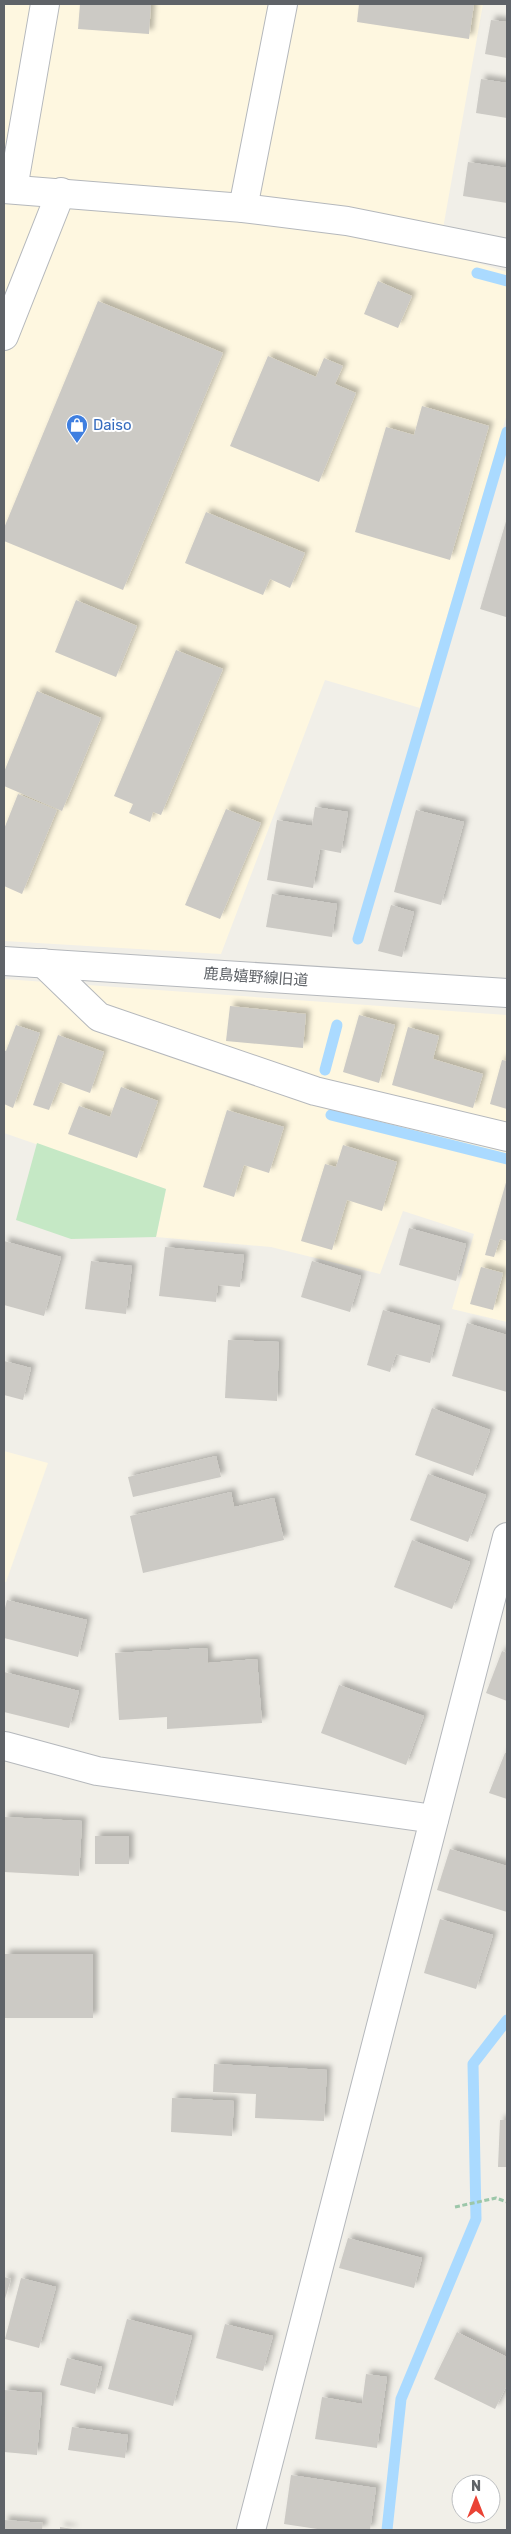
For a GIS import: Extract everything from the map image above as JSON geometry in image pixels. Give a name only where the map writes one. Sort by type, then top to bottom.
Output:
[{"type":"street","points":[[45,4],[8,189],[243,208],[347,221],[507,253]]},
{"type":"street","points":[[243,208],[283,4]]},
{"type":"street","points":[[4,336],[61,192]]},
{"type":"street","name":"鹿島嬉野線旧道","points":[[4,961],[507,993]]},
{"type":"street","points":[[43,963],[99,1017],[315,1091],[507,1137]]},
{"type":"street","points":[[251,2530],[507,1537]]},
{"type":"street","points":[[5,1746],[97,1771],[434,1819]]},
{"type":"path","points":[[455,2207],[496,2198],[507,2202]]},
{"type":"shaded area","points":[[4,4],[483,4],[439,251],[507,272],[507,414],[420,708],[325,680],[221,954],[4,941]]},
{"type":"shaded area","points":[[4,979],[507,1015],[507,1322],[452,1309],[474,1234],[403,1211],[380,1274],[271,1247],[156,1237],[166,1189],[4,1133]]},
{"type":"shaded area","points":[[4,1451],[48,1463],[6,1582],[4,1582]]},
{"type":"green space","points":[[37,1143],[166,1189],[156,1237],[71,1239],[16,1220]]},
{"type":"building","points":[[80,4],[151,4],[149,34],[78,29]]},
{"type":"building","points":[[359,4],[474,4],[469,39],[357,22]]},
{"type":"building","points":[[491,20],[507,22],[507,58],[485,54]]},
{"type":"building","points":[[481,79],[507,83],[507,118],[476,113]]},
{"type":"building","points":[[468,162],[507,168],[507,203],[463,196]]},
{"type":"building","points":[[378,281],[412,296],[398,328],[364,314]]},
{"type":"building","points":[[98,301],[223,353],[123,590],[4,541],[4,528]]},
{"type":"building","points":[[268,356],[316,377],[324,358],[343,366],[335,384],[356,393],[319,482],[230,446]]},
{"type":"building","points":[[422,406],[489,426],[450,560],[355,532],[386,427],[414,435]]},
{"type":"building","points":[[206,512],[305,553],[290,588],[270,579],[263,595],[185,563]]},
{"type":"building","points":[[507,518],[507,612],[506,617],[480,609]]},
{"type":"building","points":[[76,600],[137,626],[116,677],[55,652]]},
{"type":"building","points":[[176,650],[223,669],[161,815],[153,812],[150,822],[129,813],[133,804],[114,796]]},
{"type":"building","points":[[37,691],[101,718],[62,811],[4,786],[4,772]]},
{"type":"building","points":[[18,794],[57,810],[22,894],[4,886],[4,829]]},
{"type":"building","points":[[315,807],[348,812],[341,853],[320,849],[313,888],[267,880],[277,820],[312,826]]},
{"type":"building","points":[[226,809],[261,823],[220,919],[185,905]]},
{"type":"building","points":[[416,810],[464,822],[441,905],[394,892]]},
{"type":"building","points":[[272,894],[337,904],[332,937],[266,927]]},
{"type":"building","points":[[391,905],[414,912],[402,957],[378,951]]},
{"type":"building","points":[[230,1006],[306,1014],[303,1048],[226,1041]]},
{"type":"building","points":[[359,1015],[395,1025],[379,1083],[343,1072]]},
{"type":"building","points":[[16,1025],[40,1033],[13,1108],[4,1104],[4,1050],[6,1051]]},
{"type":"building","points":[[408,1027],[439,1036],[433,1059],[483,1074],[473,1108],[392,1085]]},
{"type":"building","points":[[58,1035],[104,1052],[90,1093],[60,1082],[49,1110],[33,1105]]},
{"type":"building","points":[[502,1060],[507,1061],[507,1109],[490,1104]]},
{"type":"building","points":[[121,1087],[158,1101],[137,1158],[68,1134],[79,1106],[110,1117]]},
{"type":"building","points":[[227,1110],[284,1127],[269,1173],[244,1165],[234,1197],[203,1187]]},
{"type":"building","points":[[343,1145],[397,1162],[382,1211],[347,1200],[332,1250],[301,1241],[325,1164],[336,1167]]},
{"type":"building","points":[[507,1179],[507,1241],[500,1239],[494,1257],[485,1255]]},
{"type":"building","points":[[409,1228],[466,1244],[456,1281],[399,1265]]},
{"type":"building","points":[[4,1241],[61,1257],[44,1316],[4,1305]]},
{"type":"building","points":[[165,1247],[244,1255],[240,1287],[218,1285],[216,1302],[159,1296]]},
{"type":"building","points":[[91,1261],[132,1266],[126,1314],[85,1309]]},
{"type":"building","points":[[312,1261],[361,1276],[350,1312],[301,1297]]},
{"type":"building","points":[[481,1267],[503,1273],[493,1310],[470,1304]]},
{"type":"building","points":[[383,1310],[440,1326],[430,1363],[396,1354],[390,1372],[367,1365]]},
{"type":"building","points":[[467,1323],[507,1335],[507,1392],[452,1376]]},
{"type":"building","points":[[228,1340],[279,1342],[277,1401],[225,1398]]},
{"type":"building","points":[[4,1361],[31,1368],[23,1400],[4,1395]]},
{"type":"building","points":[[432,1408],[490,1430],[473,1476],[415,1455]]},
{"type":"building","points":[[216,1456],[221,1477],[133,1497],[128,1477]]},
{"type":"building","points":[[428,1474],[486,1495],[468,1542],[410,1520]]},
{"type":"building","points":[[231,1492],[234,1507],[274,1498],[284,1540],[143,1573],[130,1516]]},
{"type":"building","points":[[412,1540],[470,1562],[452,1609],[394,1587]]},
{"type":"building","points":[[7,1600],[87,1620],[78,1657],[4,1638],[4,1612]]},
{"type":"building","points":[[207,1648],[208,1663],[257,1659],[262,1723],[167,1729],[167,1717],[119,1720],[115,1653]]},
{"type":"building","points":[[502,1651],[507,1653],[507,1701],[486,1693]]},
{"type":"building","points":[[4,1672],[79,1691],[69,1728],[4,1712]]},
{"type":"building","points":[[339,1685],[424,1716],[406,1765],[321,1733]]},
{"type":"building","points":[[505,1753],[507,1753],[507,1799],[489,1793]]},
{"type":"building","points":[[4,1817],[82,1821],[79,1876],[4,1872]]},
{"type":"building","points":[[95,1836],[129,1836],[129,1864],[95,1864]]},
{"type":"building","points":[[450,1849],[507,1866],[507,1912],[437,1890]]},
{"type":"building","points":[[440,1919],[493,1935],[476,1989],[424,1973]]},
{"type":"building","points":[[5,1954],[93,1954],[93,2018],[4,2018]]},
{"type":"building","points":[[214,2064],[327,2070],[324,2121],[255,2118],[256,2094],[213,2092]]},
{"type":"building","points":[[172,2098],[234,2101],[232,2136],[171,2132]]},
{"type":"building","points":[[500,2120],[507,2120],[507,2167],[498,2167]]},
{"type":"building","points":[[348,2238],[422,2258],[414,2288],[339,2268]]},
{"type":"building","points":[[4,2277],[11,2279],[4,2302]]},
{"type":"building","points":[[21,2278],[56,2287],[39,2348],[5,2339]]},
{"type":"building","points":[[127,2319],[192,2336],[173,2406],[108,2389]]},
{"type":"building","points":[[225,2324],[273,2336],[263,2371],[216,2358]]},
{"type":"building","points":[[457,2332],[507,2357],[507,2385],[495,2409],[434,2379]]},
{"type":"building","points":[[67,2358],[102,2367],[95,2394],[60,2385]]},
{"type":"building","points":[[366,2374],[387,2377],[377,2448],[315,2439],[322,2397],[362,2404]]},
{"type":"building","points":[[4,2390],[42,2393],[37,2455],[4,2452]]},
{"type":"building","points":[[72,2427],[128,2435],[125,2458],[68,2450]]},
{"type":"building","points":[[291,2475],[376,2488],[370,2530],[324,2530],[284,2524]]},
{"type":"building","points":[[4,2520],[43,2523],[42,2530],[4,2530]]},
{"type":"building","points":[[60,2527],[73,2529],[73,2530],[60,2530]]},
{"type":"waterway","points":[[477,273],[507,281]]},
{"type":"waterway","points":[[358,939],[507,432]]},
{"type":"waterway","points":[[325,1070],[337,1025]]},
{"type":"waterway","points":[[331,1115],[507,1159]]},
{"type":"waterway","points":[[387,2530],[401,2399],[476,2219],[473,2064],[507,2020]]},
{"type":"place","name":"Daiso","points":[[77,444]]}]
